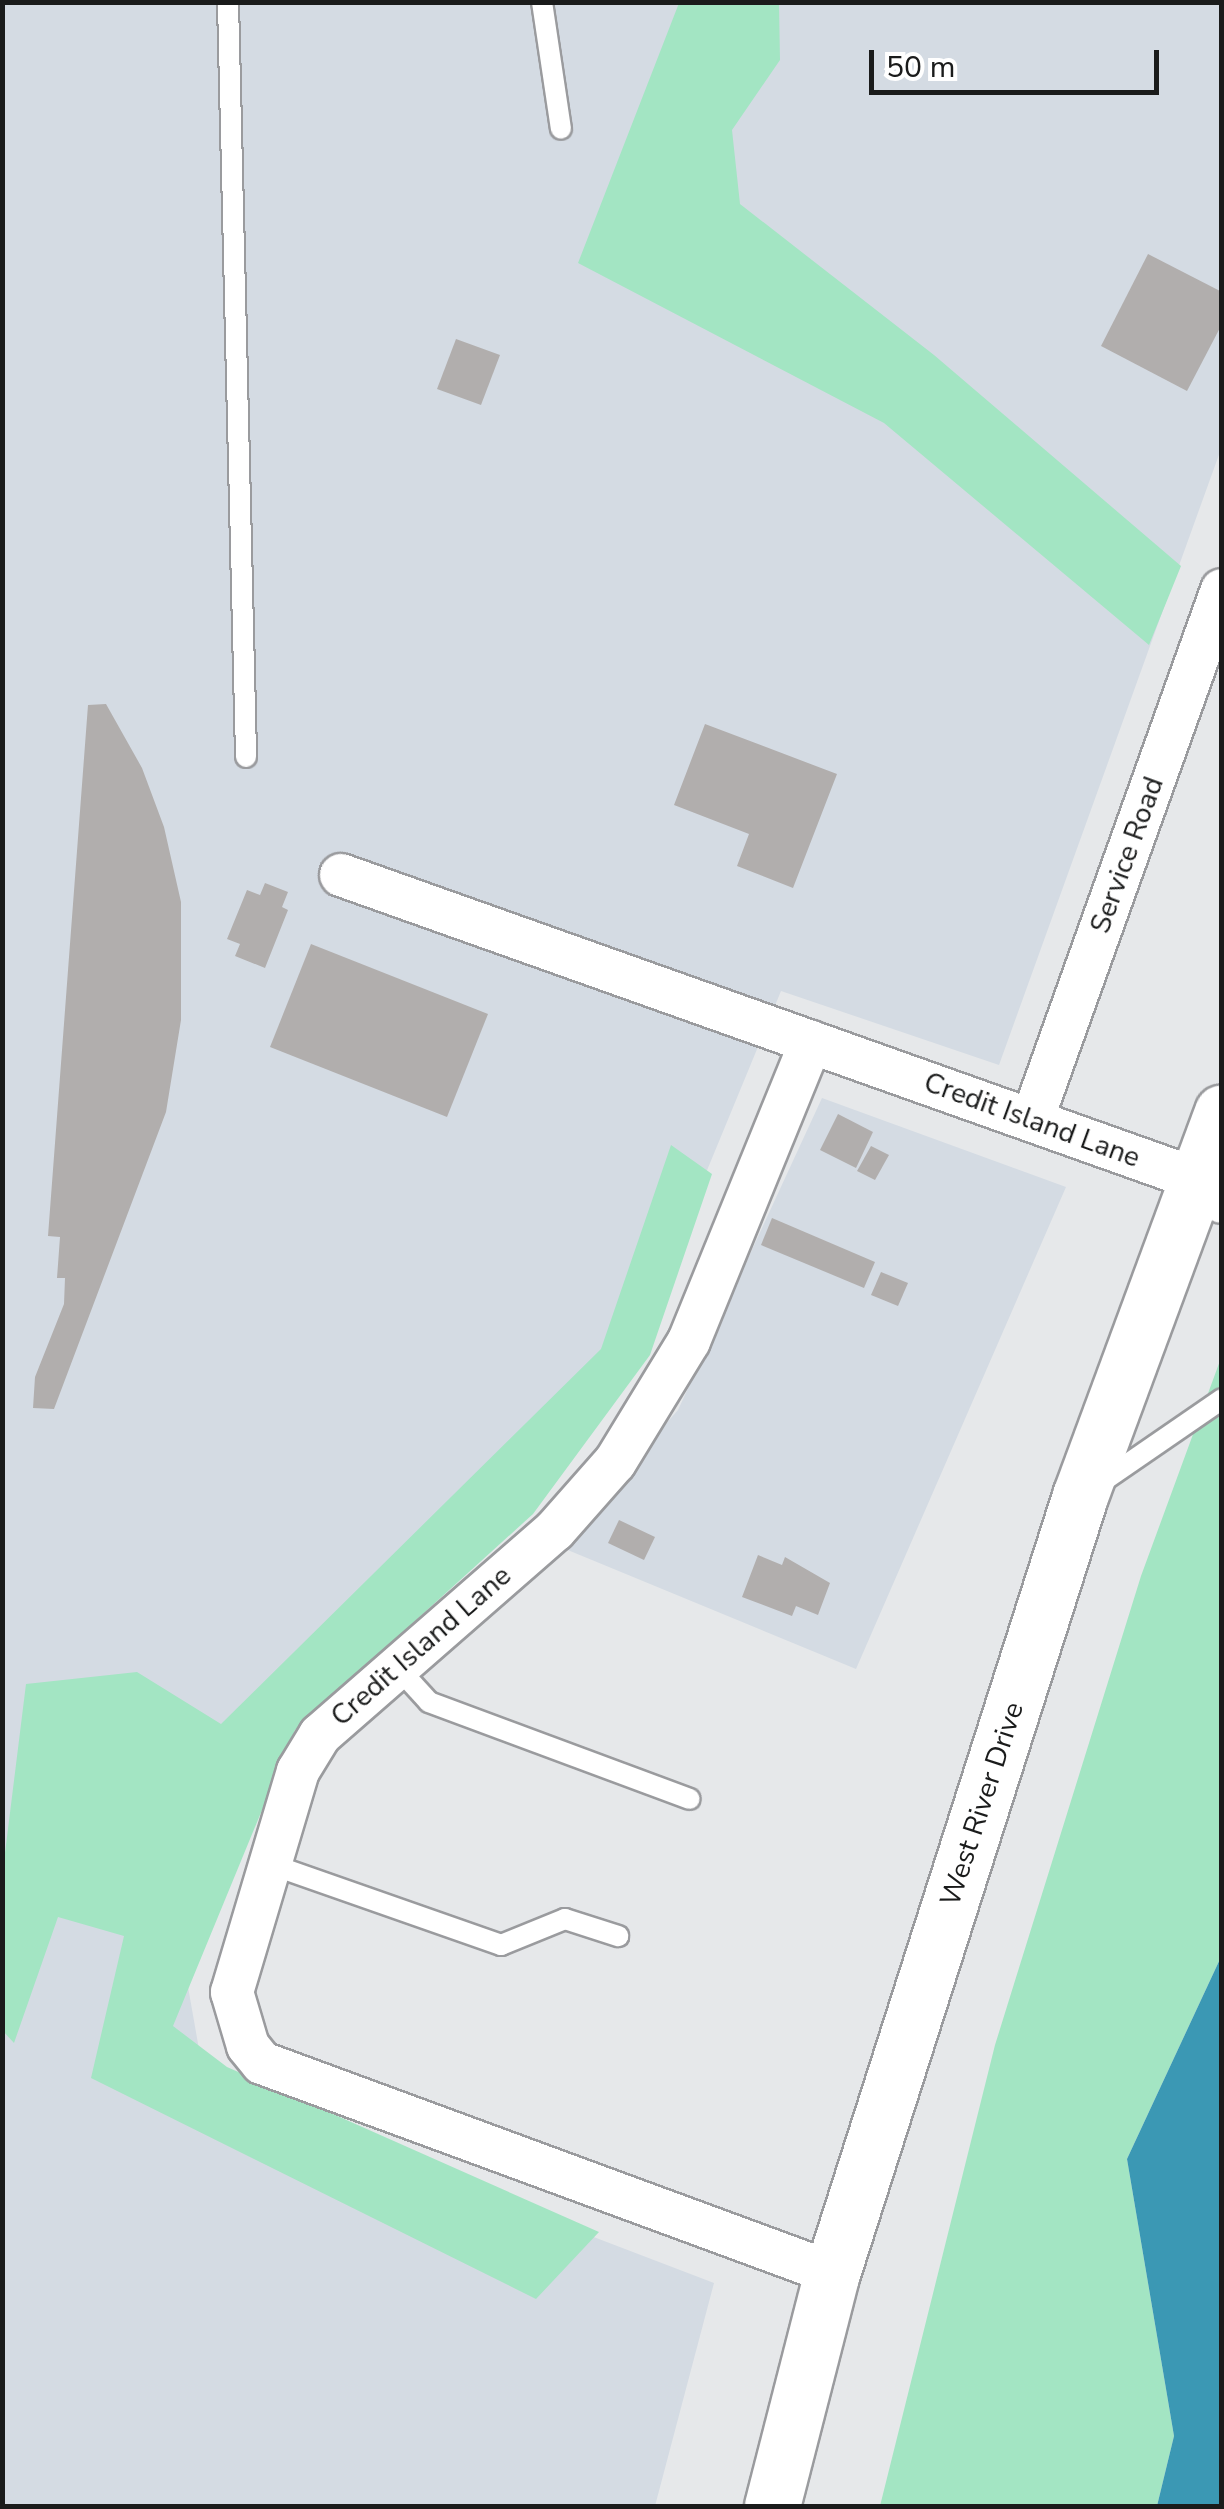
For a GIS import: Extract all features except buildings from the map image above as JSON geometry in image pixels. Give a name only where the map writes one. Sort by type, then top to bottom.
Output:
[{"type":"main road","name":"West River Drive","points":[[772,2506],[832,2274],[1080,1496],[1209,1190],[1222,1112]]},
{"type":"street","name":"Service Road","points":[[1032,1120],[1222,590]]},
{"type":"street","name":"Credit Island Lane","points":[[341,875],[1032,1120],[1209,1190]]},
{"type":"street","name":"Credit Island Lane","points":[[810,1042],[689,1341],[615,1462],[555,1530],[320,1735],[298,1770],[232,1992],[248,2046],[262,2062],[832,2274]]},
{"type":"lane","points":[[228,2],[246,756]]},
{"type":"lane","points":[[542,2],[561,129]]},
{"type":"lane","points":[[1080,1496],[1222,1399]]},
{"type":"lane","points":[[397,1667],[429,1702],[690,1799]]},
{"type":"lane","points":[[270,1864],[502,1945],[566,1919],[618,1936]]},
{"type":"shaded area","points":[[3,3],[1221,3],[1221,449],[999,1065],[781,991],[637,1340],[296,1703],[181,1947],[206,2089],[714,2283],[655,2506],[3,2506]]},
{"type":"shaded area","points":[[822,1098],[1066,1187],[856,1669],[558,1546],[678,1410]]},
{"type":"green space","points":[[679,3],[779,3],[780,60],[732,130],[740,204],[934,355],[1181,566],[1149,645],[884,423],[578,263]]},
{"type":"green space","points":[[671,1145],[712,1174],[650,1355],[533,1514],[295,1730],[173,2026],[227,2067],[599,2232],[536,2299],[91,2078],[124,1936],[58,1917],[14,2043],[3,2031],[3,1869],[26,1684],[137,1672],[221,1724],[601,1349]]},
{"type":"green space","points":[[1221,1358],[1221,1957],[1127,2159],[1174,2436],[1157,2506],[880,2506],[995,2045],[1141,1576]]},
{"type":"water","points":[[1221,1957],[1221,2506],[1157,2506],[1174,2436],[1127,2159]]}]
